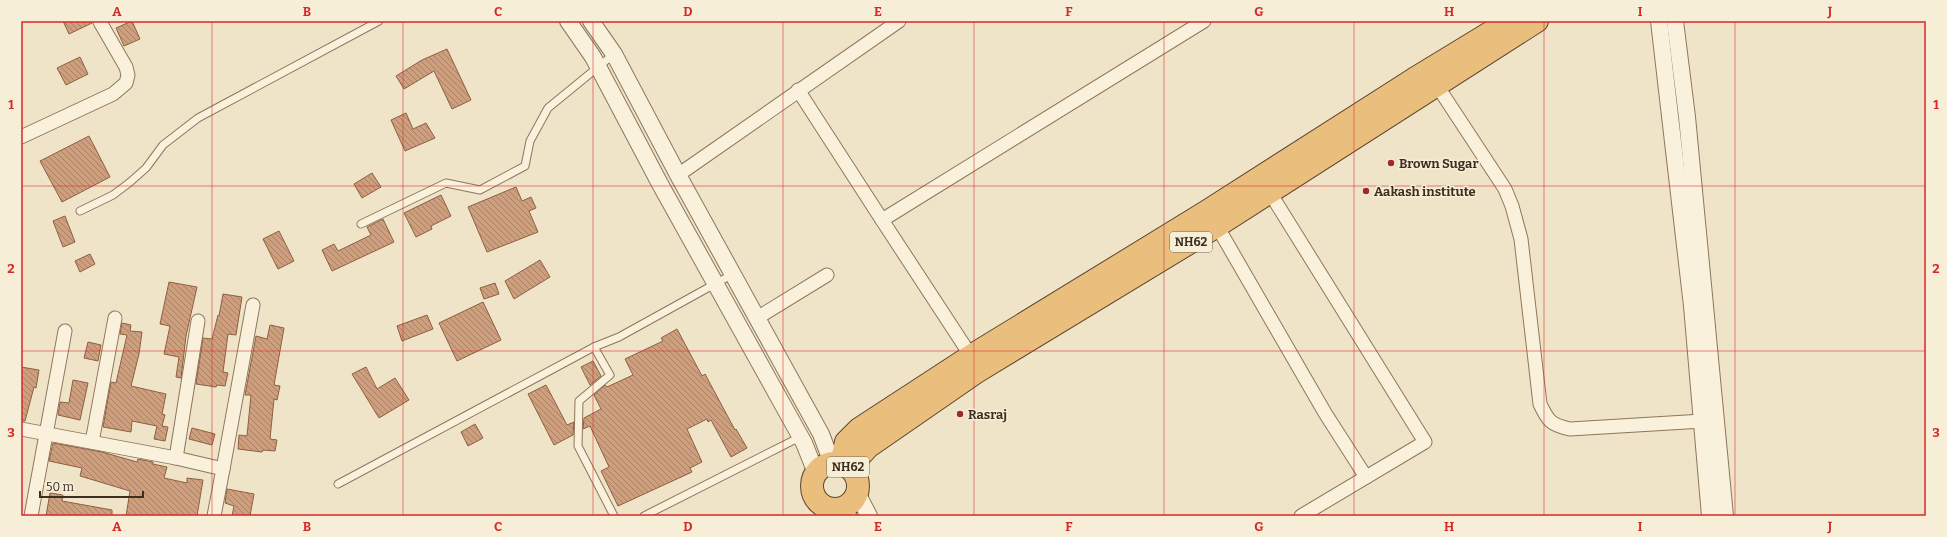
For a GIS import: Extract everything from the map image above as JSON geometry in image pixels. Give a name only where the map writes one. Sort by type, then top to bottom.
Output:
[{"type":"highway","name":"NH62","points":[[835,467],[856,477],[858,485],[838,509],[815,498],[812,490],[812,481],[835,467],[858,458],[868,447],[978,371],[1217,226],[1265,184],[1414,78],[1509,21]]},
{"type":"highway","name":"NH62","points":[[835,467],[846,442],[855,432],[971,356],[1436,84],[1537,21]]},
{"type":"street","points":[[568,21],[598,67],[660,184],[800,437],[835,467]]},
{"type":"street","points":[[591,21],[614,54],[678,174],[822,434],[835,467]]},
{"type":"street","points":[[678,174],[899,21]]},
{"type":"street","points":[[1182,34],[1187,21]]},
{"type":"street","points":[[882,220],[1204,21]]},
{"type":"street","points":[[1659,21],[1692,306],[1710,516]]},
{"type":"street","points":[[1675,21],[1688,132],[1725,516]]},
{"type":"street","points":[[21,137],[112,94],[126,83],[128,75],[126,67],[100,22]]},
{"type":"street","points":[[1436,84],[1505,190],[1512,206],[1521,239],[1540,404],[1548,420],[1558,426],[1570,428],[1703,421]]},
{"type":"street","points":[[798,90],[971,356]]},
{"type":"street","points":[[1265,184],[1425,442],[1301,516]]},
{"type":"street","points":[[1217,226],[1325,413],[1366,477]]},
{"type":"street","points":[[757,318],[827,275]]},
{"type":"street","points":[[214,516],[253,305]]},
{"type":"street","points":[[92,442],[115,318]]},
{"type":"street","points":[[176,458],[198,321]]},
{"type":"street","points":[[31,516],[45,434],[66,331]]},
{"type":"street","points":[[21,429],[176,458],[223,469]]},
{"type":"street","points":[[838,509],[869,516]]},
{"type":"lane","points":[[80,210],[113,196],[129,184],[146,168],[163,145],[198,118],[379,21]]},
{"type":"lane","points":[[361,224],[446,183],[480,190],[525,166],[530,141],[548,108],[614,54]]},
{"type":"lane","points":[[338,484],[594,346],[619,337],[733,274]]},
{"type":"lane","points":[[594,346],[610,375],[579,401],[578,446],[614,516]]},
{"type":"lane","points":[[644,516],[800,437]]},
{"type":"building","points":[[63,21],[92,21],[92,23],[69,34]]},
{"type":"building","points":[[132,21],[140,39],[124,46],[116,28]]},
{"type":"building","points":[[447,49],[471,100],[452,109],[434,71],[404,89],[396,76],[422,60]]},
{"type":"building","points":[[80,57],[88,74],[66,85],[57,68]]},
{"type":"building","points":[[406,113],[413,129],[426,123],[435,138],[405,151],[391,120]]},
{"type":"building","points":[[89,136],[110,177],[62,202],[40,161]]},
{"type":"building","points":[[372,173],[381,187],[362,198],[354,184]]},
{"type":"building","points":[[516,187],[522,201],[531,197],[536,208],[529,211],[538,232],[487,252],[468,207]]},
{"type":"building","points":[[441,195],[451,216],[431,226],[432,229],[416,237],[404,213]]},
{"type":"building","points":[[65,216],[75,242],[63,247],[53,221]]},
{"type":"building","points":[[383,219],[394,242],[332,271],[322,250],[334,244],[338,251],[371,235],[367,227]]},
{"type":"building","points":[[279,231],[294,261],[278,269],[263,239]]},
{"type":"building","points":[[90,254],[95,264],[80,272],[75,261]]},
{"type":"building","points":[[540,260],[550,277],[514,299],[505,281]]},
{"type":"building","points":[[169,282],[197,287],[186,336],[181,378],[176,377],[179,357],[164,354],[170,326],[160,324]]},
{"type":"building","points":[[495,283],[499,294],[484,299],[480,288]]},
{"type":"building","points":[[223,294],[242,297],[236,335],[228,334],[223,372],[228,373],[225,386],[217,385],[216,387],[196,384],[203,338],[212,339],[218,315],[219,316]]},
{"type":"building","points":[[483,302],[501,340],[457,361],[439,323]]},
{"type":"building","points":[[427,315],[433,329],[402,341],[397,326]]},
{"type":"building","points":[[122,323],[131,325],[130,331],[142,332],[139,354],[131,386],[166,394],[162,414],[165,415],[162,426],[168,427],[165,441],[154,439],[157,426],[132,421],[131,432],[103,427],[111,382],[116,383],[127,335],[120,334]]},
{"type":"building","points":[[270,325],[284,328],[274,385],[280,386],[277,400],[274,399],[270,439],[277,440],[275,451],[263,450],[262,452],[238,449],[239,435],[247,436],[251,395],[245,395],[256,336],[267,339]]},
{"type":"building","points":[[677,329],[702,376],[705,374],[735,430],[736,429],[747,448],[731,457],[711,420],[708,422],[707,419],[687,429],[702,462],[690,468],[692,472],[618,506],[601,471],[609,467],[590,426],[583,429],[584,418],[601,409],[594,395],[605,385],[607,387],[633,375],[625,359],[663,341],[661,338]]},
{"type":"building","points":[[88,342],[101,345],[98,361],[84,358]]},
{"type":"building","points":[[593,361],[601,376],[590,385],[581,367]]},
{"type":"building","points":[[21,367],[39,370],[36,388],[34,387],[25,421],[21,421]]},
{"type":"building","points":[[366,367],[377,389],[395,378],[409,400],[379,418],[352,374]]},
{"type":"building","points":[[73,380],[88,383],[80,420],[58,415],[60,402],[69,403]]},
{"type":"building","points":[[546,385],[567,425],[574,422],[573,435],[554,445],[528,394]]},
{"type":"building","points":[[475,424],[483,438],[468,446],[461,432]]},
{"type":"building","points":[[192,428],[215,434],[212,445],[189,439]]},
{"type":"building","points":[[53,443],[102,452],[137,462],[138,459],[153,462],[153,464],[167,467],[164,478],[187,483],[187,478],[203,480],[197,516],[126,516],[130,491],[80,476],[82,468],[49,461]]},
{"type":"building","points":[[227,489],[254,494],[250,516],[232,516],[234,506],[225,503]]},
{"type":"building","points":[[50,493],[63,495],[62,501],[112,510],[112,516],[46,516]]},
{"type":"place","name":"Brown Sugar","points":[[1391,163]]},
{"type":"place","name":"Aakash institute","points":[[1366,191]]},
{"type":"place","name":"Rasraj","points":[[960,414]]}]
